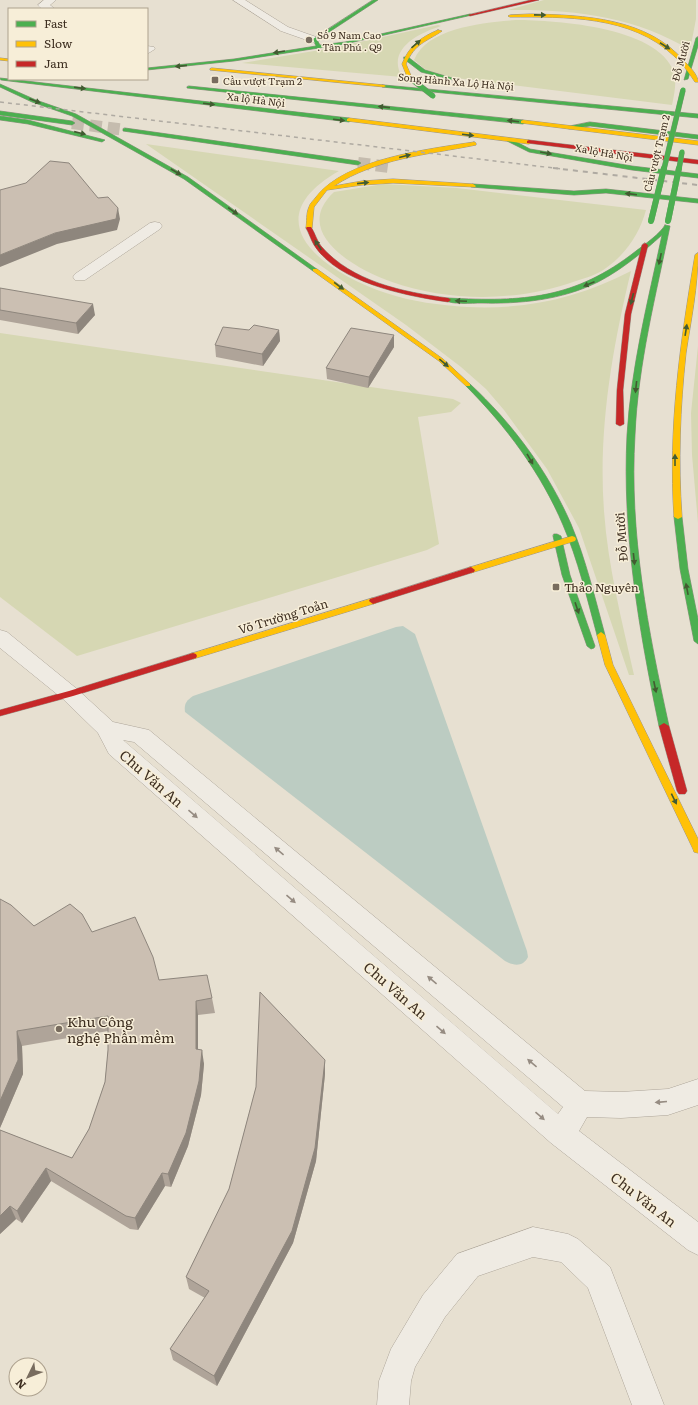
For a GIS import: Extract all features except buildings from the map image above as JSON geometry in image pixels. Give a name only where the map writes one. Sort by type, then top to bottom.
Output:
[{"type":"main road","points":[[316,43],[376,0]]},
{"type":"main road","points":[[149,71],[234,60],[528,0]]},
{"type":"main road","points":[[316,43],[345,43],[538,0]]},
{"type":"main road","points":[[481,117],[433,96],[410,78],[404,64],[408,52],[422,39],[451,27],[506,16],[551,15],[598,22],[649,37],[673,51],[698,80]]},
{"type":"main road","name":"Đỗ Mười","points":[[683,90],[698,38]]},
{"type":"main road","points":[[406,58],[413,67],[428,74],[468,81]]},
{"type":"main road","name":"Song Hành Xa Lộ Hà Nội","points":[[212,69],[698,116]]},
{"type":"main road","name":"Xa lộ Hà Nội","points":[[8,80],[698,162]]},
{"type":"main road","name":"Đỗ Mười","points":[[695,92],[698,80]]},
{"type":"main road","points":[[0,85],[34,101],[74,115],[150,157],[201,188],[441,360],[478,394],[523,448],[560,510],[572,539],[596,616],[609,665],[698,848]]},
{"type":"main road","name":"Xa lộ Hà Nội","points":[[178,86],[481,117],[698,143]]},
{"type":"main road","name":"Cầu vượt Trạm 2","points":[[645,248],[683,90]]},
{"type":"main road","points":[[557,93],[593,105]]},
{"type":"main road","name":"Cầu vượt Trạm 2","points":[[667,225],[692,107]]},
{"type":"main road","points":[[0,113],[72,123]]},
{"type":"main road","points":[[0,118],[86,134],[150,157]]},
{"type":"main road","name":"Xa lộ Hà Nội","points":[[569,127],[590,124],[698,137]]},
{"type":"main road","points":[[125,130],[358,163]]},
{"type":"main road","points":[[509,140],[450,147],[406,155],[354,172],[324,189],[315,200],[309,210],[310,232],[320,249],[341,266],[372,283],[425,297],[487,301],[528,299],[561,293],[582,287],[613,272],[645,248],[667,225]]},
{"type":"main road","name":"Xa lộ Hà Nội","points":[[509,140],[529,150],[632,168],[698,176]]},
{"type":"main road","points":[[443,174],[574,192],[599,198],[698,210]]},
{"type":"main road","points":[[324,189],[362,183],[393,181],[574,192],[606,191],[698,201]]},
{"type":"main road","points":[[201,188],[202,201],[257,238],[427,361],[469,396],[487,418]]},
{"type":"main road","name":"Đỗ Mười","points":[[667,225],[639,361],[632,435],[631,522],[637,581],[652,673],[670,751],[698,848]]},
{"type":"main road","points":[[620,433],[620,390],[628,314],[645,248]]},
{"type":"main road","points":[[698,255],[678,377],[675,495],[683,569],[698,641]]},
{"type":"main road","points":[[553,525],[559,543],[566,575],[595,656]]},
{"type":"main road","name":"Võ Trường Toản","points":[[0,713],[70,694],[572,539]]},
{"type":"main road","points":[[601,675],[620,689]]},
{"type":"main road","points":[[652,733],[657,764]]},
{"type":"street","points":[[48,8],[43,5],[51,0]]},
{"type":"street","points":[[238,0],[274,24],[295,35],[316,43]]},
{"type":"street","points":[[80,277],[155,226]]},
{"type":"street","name":"Chu Văn An","points":[[0,637],[70,694],[106,728],[117,748],[561,1134],[698,1240]]},
{"type":"street","name":"Chu Văn An","points":[[106,728],[141,736],[580,1104]]},
{"type":"street","points":[[561,1134],[580,1104],[621,1105],[668,1102],[698,1092]]},
{"type":"street","points":[[393,1405],[396,1381],[402,1360],[434,1306],[468,1265],[532,1242],[568,1248],[599,1278],[620,1329],[648,1405]]},
{"type":"green space","points":[[544,0],[696,0],[696,19],[690,50],[669,38],[625,22],[579,13],[508,10]]},
{"type":"green space","points":[[516,20],[556,22],[607,30],[631,37],[652,47],[667,60],[675,77],[672,105],[432,75],[414,60],[421,49],[431,40],[444,34],[473,25]]},
{"type":"green space","points":[[438,25],[441,26],[423,33],[407,44],[402,50],[398,58],[398,67],[402,77],[242,63],[332,48]]},
{"type":"green space","points":[[146,144],[339,171],[313,190],[301,208],[299,226],[307,243],[321,259],[341,273],[363,284],[406,299],[426,303],[467,307],[531,304],[572,295],[631,271],[618,330],[608,390],[603,451],[603,481],[604,511],[609,553],[616,594],[634,675],[629,675],[579,528],[547,469],[504,410],[486,389],[461,367],[406,325]]},
{"type":"green space","points":[[384,184],[457,188],[646,210],[636,235],[626,250],[603,270],[596,274],[554,288],[531,293],[508,296],[460,296],[414,289],[392,282],[362,269],[333,248],[324,235],[320,222],[322,207],[334,192]]},
{"type":"green space","points":[[0,333],[453,399],[461,403],[451,412],[418,417],[439,544],[427,550],[77,656],[0,597]]},
{"type":"green space","points":[[698,346],[698,523],[692,455],[691,413]]},
{"type":"shaded area","points":[[403,626],[415,634],[527,951],[528,957],[524,963],[515,965],[505,961],[185,712],[186,703],[193,696],[396,627]]},
{"type":"tunnel","points":[[72,123],[125,130]]},
{"type":"tunnel","points":[[358,163],[389,167]]},
{"type":"railway","points":[[0,102],[562,169]]},
{"type":"railway","points":[[553,168],[698,185]]},
{"type":"traffic: fast","points":[[318,46],[315,40],[376,0]]},
{"type":"traffic: fast","points":[[148,69],[234,60],[345,43],[470,15]]},
{"type":"traffic: fast","points":[[686,79],[698,38]]},
{"type":"traffic: fast","points":[[406,58],[423,71],[457,80]]},
{"type":"traffic: fast","points":[[410,78],[433,96]]},
{"type":"traffic: fast","points":[[1,79],[8,80]]},
{"type":"traffic: fast","points":[[9,80],[349,120]]},
{"type":"traffic: fast","points":[[0,85],[34,101],[74,115],[186,178],[315,270]]},
{"type":"traffic: fast","points":[[384,86],[698,116]]},
{"type":"traffic: fast","points":[[189,87],[523,122]]},
{"type":"traffic: fast","points":[[651,221],[683,90]]},
{"type":"traffic: fast","points":[[0,113],[72,123]]},
{"type":"traffic: fast","points":[[0,118],[28,122],[102,140]]},
{"type":"traffic: fast","points":[[569,127],[590,124],[698,137]]},
{"type":"traffic: fast","points":[[125,130],[358,163]]},
{"type":"traffic: fast","points":[[509,140],[529,150],[632,168],[698,176]]},
{"type":"traffic: fast","points":[[668,221],[682,152]]},
{"type":"traffic: fast","points":[[473,186],[574,193],[606,191],[698,201]]},
{"type":"traffic: fast","points":[[664,726],[649,654],[637,581],[633,545],[630,472],[631,435],[636,382],[645,330],[667,226]]},
{"type":"traffic: fast","points":[[448,300],[523,300],[560,294],[605,276],[623,264],[666,229]]},
{"type":"traffic: fast","points":[[468,385],[482,398],[519,443],[551,493],[560,510],[578,555],[601,635]]},
{"type":"traffic: fast","points":[[678,517],[684,569],[698,641]]},
{"type":"traffic: fast","points":[[557,536],[566,575],[591,646]]},
{"type":"traffic: slow","points":[[510,16],[574,17],[617,24],[638,31],[657,40],[674,53],[697,81]]},
{"type":"traffic: slow","points":[[410,78],[404,64],[410,52],[418,43],[440,31]]},
{"type":"traffic: slow","points":[[0,59],[8,60]]},
{"type":"traffic: slow","points":[[212,69],[384,86]]},
{"type":"traffic: slow","points":[[349,120],[529,142]]},
{"type":"traffic: slow","points":[[523,122],[698,143]]},
{"type":"traffic: slow","points":[[309,228],[311,207],[325,190],[346,176],[372,165],[401,157],[474,144]]},
{"type":"traffic: slow","points":[[325,189],[362,183],[393,181],[473,186]]},
{"type":"traffic: slow","points":[[678,517],[675,451],[679,386],[698,255]]},
{"type":"traffic: slow","points":[[315,270],[441,360],[468,385]]},
{"type":"traffic: slow","points":[[471,570],[572,539]]},
{"type":"traffic: slow","points":[[193,656],[373,601]]},
{"type":"traffic: slow","points":[[601,635],[609,665],[698,849]]},
{"type":"traffic: jam","points":[[470,15],[537,0]]},
{"type":"traffic: jam","points":[[529,142],[698,162]]},
{"type":"traffic: jam","points":[[309,228],[317,245],[330,259],[348,271],[388,288],[410,294],[448,300]]},
{"type":"traffic: jam","points":[[620,424],[620,390],[628,314],[645,245]]},
{"type":"traffic: jam","points":[[373,601],[471,570]]},
{"type":"traffic: jam","points":[[0,713],[70,694],[193,656]]},
{"type":"traffic: jam","points":[[664,726],[682,791]]},
{"type":"place","name":"Số 9 Nam Cao . Tân Phú . Q9","points":[[309,40]]},
{"type":"place","name":"Cầu vượt Trạm 2","points":[[215,80]]},
{"type":"place","name":"Thảo Nguyên","points":[[556,587]]},
{"type":"place","name":"Khu Công nghệ Phần mềm","points":[[59,1029]]}]
